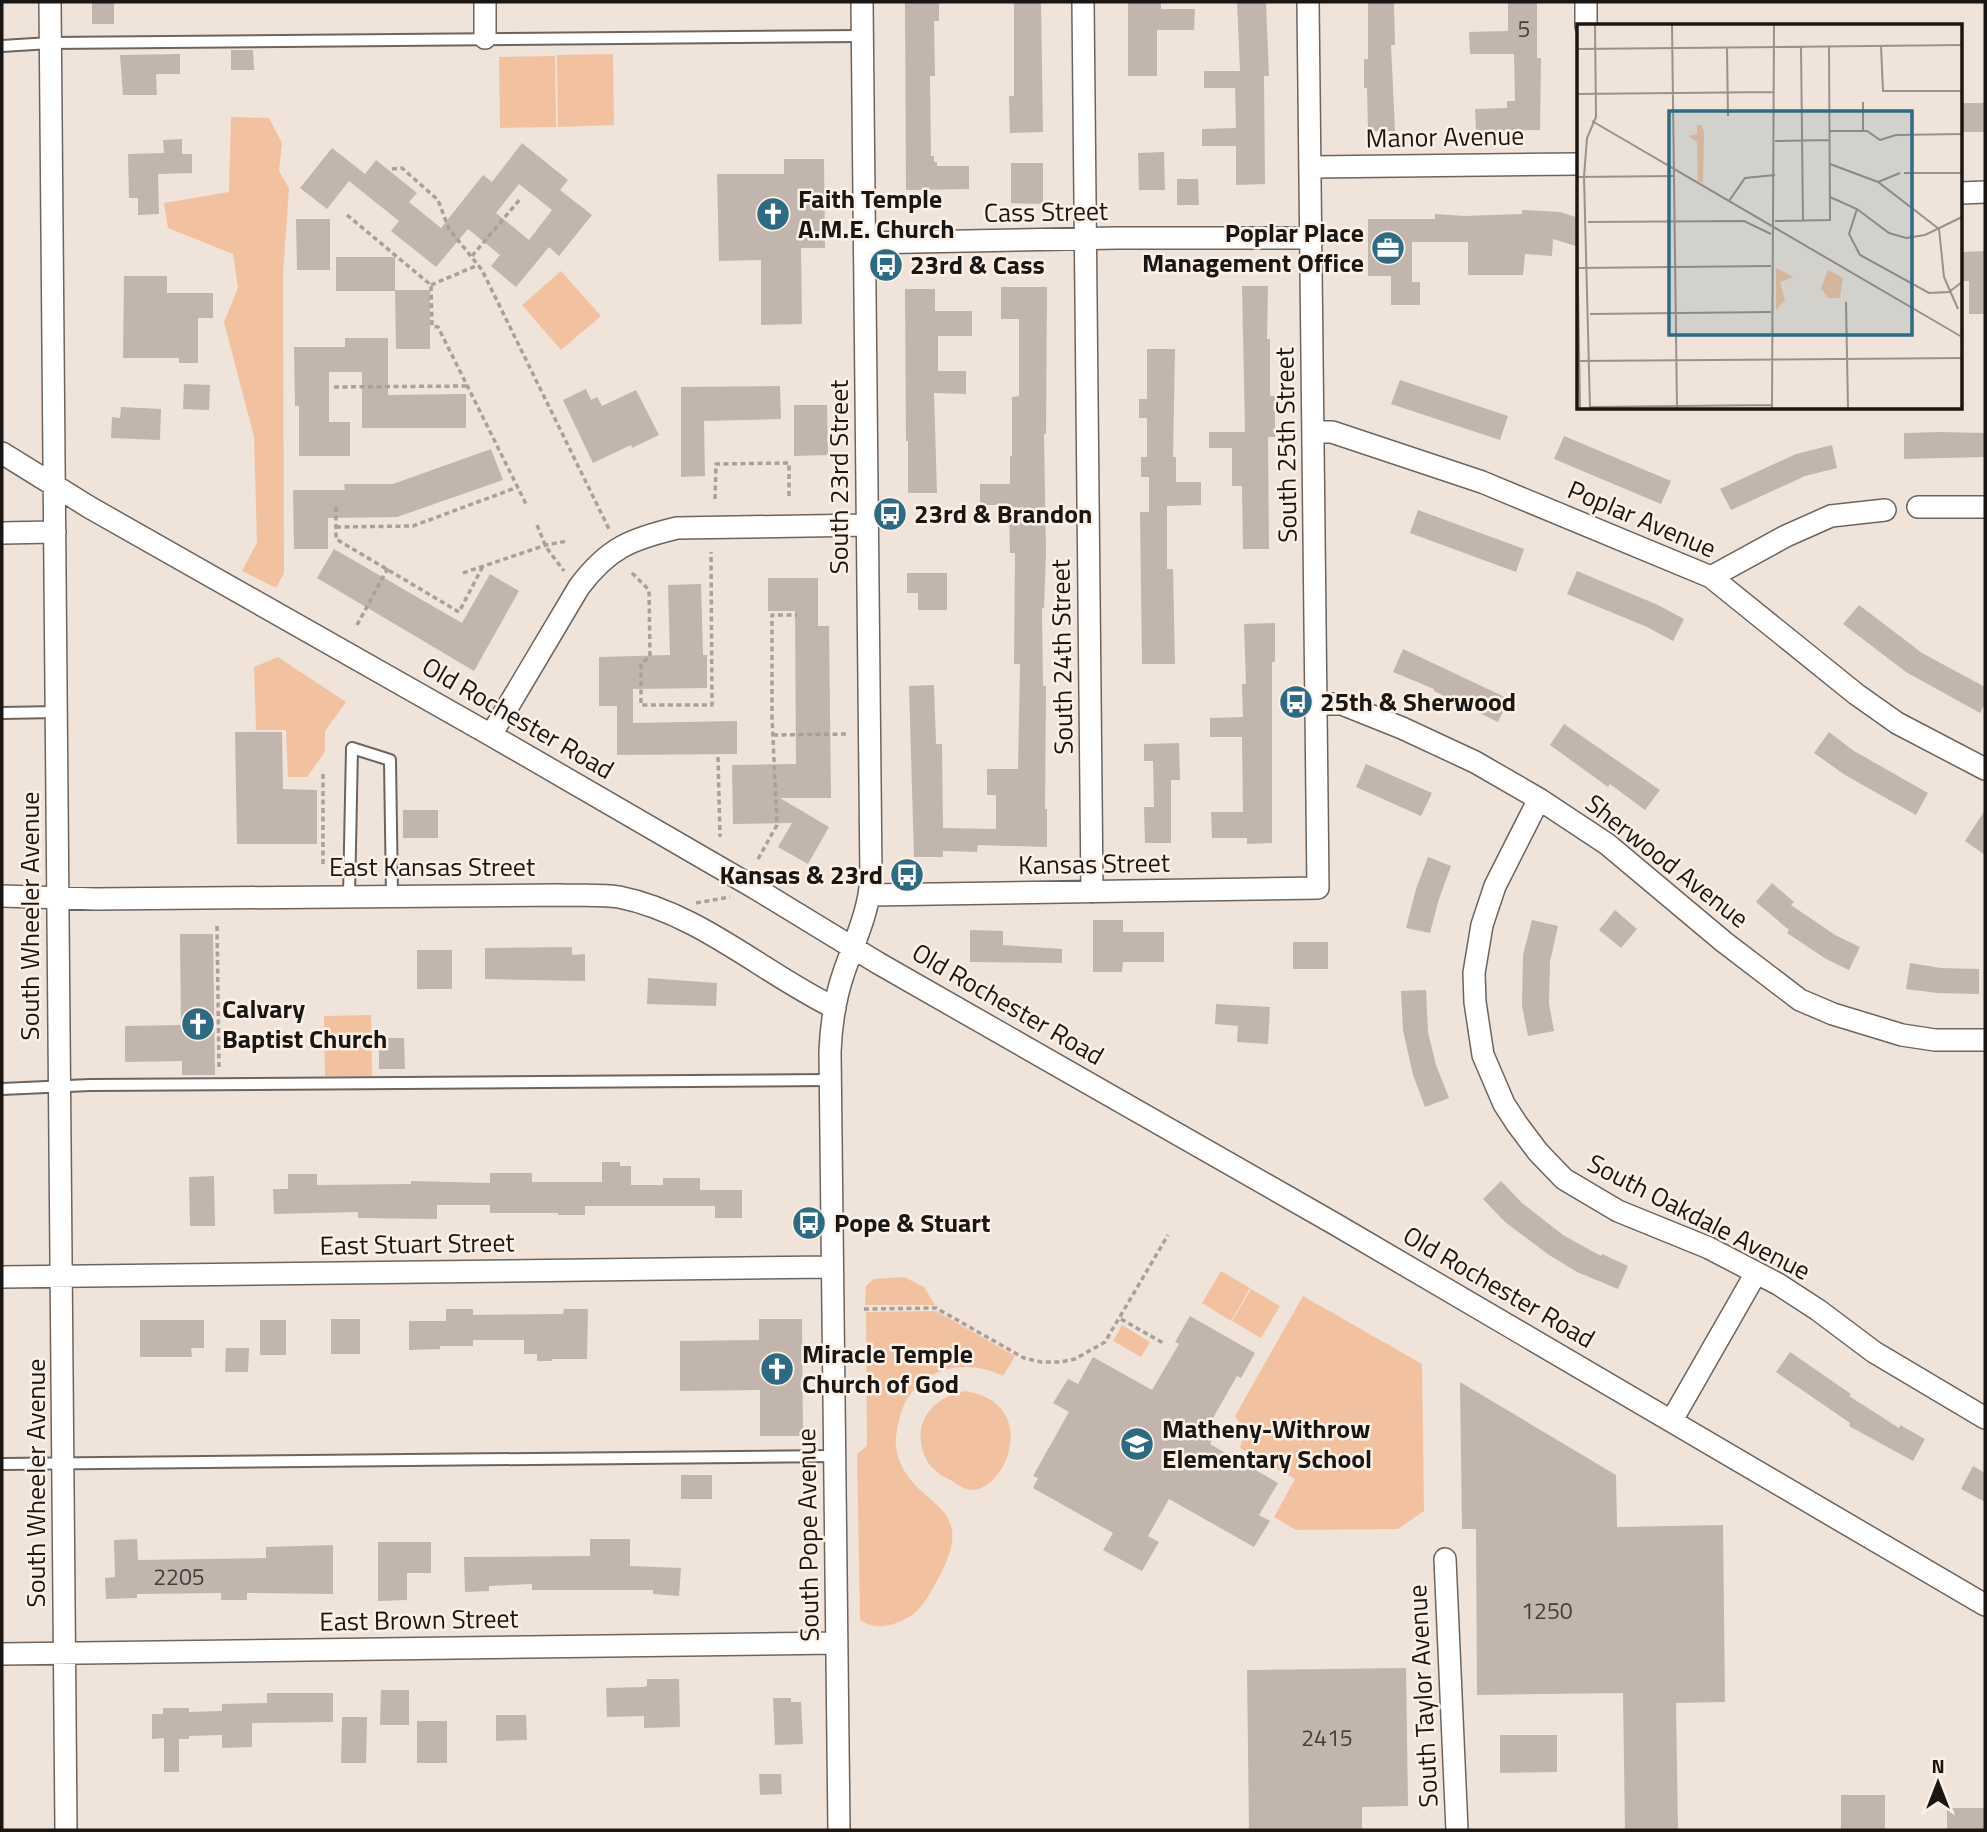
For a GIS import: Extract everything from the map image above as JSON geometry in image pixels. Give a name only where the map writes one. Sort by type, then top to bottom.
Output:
[{"type":"street","name":"South Wheeler Avenue","points":[[50,2],[66,1830]]},
{"type":"street","points":[[485,2],[485,38]]},
{"type":"street","name":"South 23rd Street","points":[[853,948],[863,926],[870,895],[862,2]]},
{"type":"street","name":"South 24th Street","points":[[1083,2],[1092,892]]},
{"type":"street","name":"South 25th Street","points":[[1308,2],[1312,167],[1318,888]]},
{"type":"street","points":[[1586,2],[1586,24]]},
{"type":"street","name":"Manor Avenue","points":[[1312,167],[1577,164]]},
{"type":"street","points":[[1962,192],[1985,192]]},
{"type":"street","name":"Cass Street","points":[[865,243],[1312,239]]},
{"type":"street","name":"Poplar Avenue","points":[[1314,432],[1332,432],[1482,482],[1711,577],[1856,694],[1897,723],[1985,769]]},
{"type":"street","name":"Old Rochester Road","points":[[2,453],[89,507],[491,734],[853,948],[1299,1203],[1985,1605]]},
{"type":"street","points":[[1918,507],[1985,507]]},
{"type":"street","points":[[1711,577],[1786,536],[1831,516],[1885,510]]},
{"type":"street","points":[[491,734],[594,567],[623,544],[677,528],[867,524]]},
{"type":"street","points":[[2,533],[55,532]]},
{"type":"street","name":"Sherwood Avenue","points":[[1317,704],[1342,704],[1402,727],[1475,762],[1539,799],[1607,844],[1752,964],[1800,1000],[1833,1014],[1902,1035],[1936,1041],[1985,1041]]},
{"type":"street","name":"South Oakdale Avenue","points":[[1539,799],[1495,886],[1482,925],[1474,973],[1483,1055],[1504,1104],[1538,1152],[1564,1179],[1618,1211],[1709,1248],[1756,1273],[1818,1310],[1874,1352],[1985,1418]]},
{"type":"street","name":"Kansas Street","points":[[870,895],[1318,888]]},
{"type":"street","name":"East Kansas Street","points":[[2,896],[618,897],[669,914],[835,1008]]},
{"type":"street","name":"South Pope Avenue","points":[[839,1830],[830,1080],[831,1032],[835,1008],[853,948]]},
{"type":"street","name":"East Stuart Street","points":[[2,1277],[832,1267]]},
{"type":"street","points":[[1672,1420],[1756,1273]]},
{"type":"street","name":"South Taylor Avenue","points":[[1445,1559],[1457,1830]]},
{"type":"street","name":"East Brown Street","points":[[2,1654],[837,1643]]},
{"type":"lane","points":[[2,46],[50,43],[863,36]]},
{"type":"lane","points":[[2,713],[57,712]]},
{"type":"lane","points":[[349,896],[352,748],[390,760],[392,896]]},
{"type":"lane","points":[[2,1089],[59,1086],[830,1080]]},
{"type":"lane","points":[[776,1456],[776,1470]]},
{"type":"lane","points":[[2,1464],[835,1456]]},
{"type":"path","points":[[392,169],[402,168],[438,200],[449,229],[478,265],[612,534]]},
{"type":"path","points":[[472,256],[521,198]]},
{"type":"path","points":[[347,215],[431,285],[432,326],[438,327],[527,506]]},
{"type":"path","points":[[431,285],[478,265]]},
{"type":"path","points":[[334,387],[467,386]]},
{"type":"path","points":[[715,499],[716,464],[789,463],[789,499]]},
{"type":"path","points":[[336,527],[413,526],[518,487]]},
{"type":"path","points":[[336,507],[336,539],[459,612],[482,566]]},
{"type":"path","points":[[537,525],[545,545],[568,576]]},
{"type":"path","points":[[463,573],[545,545],[567,541]]},
{"type":"path","points":[[632,573],[649,590],[650,656],[641,664],[641,705],[712,705],[711,552]]},
{"type":"path","points":[[357,625],[388,569]]},
{"type":"path","points":[[758,859],[777,825],[772,615],[797,615]]},
{"type":"path","points":[[773,735],[854,734]]},
{"type":"path","points":[[718,757],[720,837]]},
{"type":"path","points":[[323,774],[323,867]]},
{"type":"path","points":[[689,904],[739,896]]},
{"type":"path","points":[[217,926],[219,1068]]},
{"type":"path","points":[[864,1309],[936,1308],[1024,1358],[1041,1362],[1068,1361],[1091,1352],[1105,1342],[1168,1235]]},
{"type":"path","points":[[1121,1318],[1163,1343]]},
{"type":"shaded area","points":[[613,54],[614,125],[558,127],[557,55]]},
{"type":"shaded area","points":[[555,56],[556,127],[500,128],[499,57]]},
{"type":"shaded area","points":[[231,117],[269,118],[282,143],[279,171],[289,188],[283,274],[284,573],[276,588],[242,571],[257,543],[254,437],[224,322],[238,288],[233,254],[168,228],[164,203],[229,192]]},
{"type":"shaded area","points":[[561,271],[601,316],[561,350],[522,305]]},
{"type":"shaded area","points":[[278,657],[346,702],[325,731],[325,752],[307,777],[288,777],[286,730],[256,730],[254,667]]},
{"type":"shaded area","points":[[371,1015],[372,1076],[325,1076],[324,1016]]},
{"type":"shaded area","points":[[1221,1271],[1250,1288],[1231,1321],[1202,1303]]},
{"type":"shaded area","points":[[904,1277],[924,1287],[935,1305],[865,1305],[866,1286],[874,1279]]},
{"type":"shaded area","points":[[1251,1289],[1280,1306],[1261,1338],[1232,1321]]},
{"type":"shaded area","points":[[1303,1296],[1422,1364],[1424,1511],[1398,1529],[1296,1530],[1274,1517],[1295,1479],[1240,1448],[1242,1431],[1235,1416]]},
{"type":"shaded area","points":[[936,1311],[1015,1356],[1003,1376],[970,1367],[939,1372],[925,1379],[905,1404],[898,1427],[896,1447],[903,1468],[913,1483],[948,1518],[952,1532],[950,1552],[938,1579],[916,1612],[894,1624],[871,1625],[860,1620],[857,1454],[867,1446],[866,1312]]},
{"type":"shaded area","points":[[1122,1325],[1150,1342],[1141,1357],[1113,1341]]},
{"type":"shaded area","points":[[965,1391],[989,1399],[1003,1412],[1010,1428],[1010,1446],[1005,1463],[996,1477],[984,1487],[971,1490],[934,1470],[925,1457],[921,1440],[921,1429],[929,1411],[944,1398]]},
{"type":"building","points":[[92,2],[114,2],[114,24],[92,24]]},
{"type":"building","points":[[905,2],[939,2],[939,21],[934,21],[935,76],[930,76],[931,156],[934,156],[937,166],[969,166],[969,189],[906,190]]},
{"type":"building","points":[[1014,2],[1041,2],[1043,132],[1010,133],[1009,96],[1014,96]]},
{"type":"building","points":[[1128,2],[1161,2],[1161,9],[1195,9],[1194,30],[1157,30],[1157,76],[1128,76]]},
{"type":"building","points":[[1237,2],[1266,2],[1269,76],[1264,76],[1265,184],[1236,185],[1236,146],[1202,146],[1202,129],[1236,128],[1235,88],[1204,88],[1204,71],[1240,71]]},
{"type":"building","points":[[1368,2],[1394,2],[1395,45],[1391,45],[1395,131],[1368,131],[1364,59],[1368,59]]},
{"type":"building","points":[[1508,2],[1537,2],[1537,58],[1541,58],[1540,130],[1476,131],[1475,109],[1507,108],[1507,101],[1515,101],[1514,54],[1470,54],[1469,32],[1508,31]]},
{"type":"building","points":[[231,50],[253,50],[254,70],[231,70]]},
{"type":"building","points":[[180,54],[180,74],[156,74],[157,95],[123,95],[120,55]]},
{"type":"building","points":[[1962,103],[1985,103],[1985,132],[1962,132]]},
{"type":"building","points":[[182,139],[182,154],[192,154],[192,173],[158,174],[159,214],[138,215],[138,198],[129,198],[128,154],[164,153],[163,140]]},
{"type":"building","points":[[522,143],[568,180],[560,190],[592,215],[559,256],[549,247],[516,287],[491,266],[500,255],[468,229],[436,267],[391,231],[399,221],[349,181],[327,209],[300,188],[332,148],[365,174],[376,160],[417,193],[409,202],[441,228],[483,175],[492,182]],"holes":[[[519,184],[552,210],[529,240],[496,213]]]},
{"type":"building","points":[[1164,152],[1165,190],[1139,190],[1138,153]]},
{"type":"building","points":[[784,159],[824,159],[825,248],[801,248],[802,324],[761,325],[761,260],[719,261],[717,174],[784,174]]},
{"type":"building","points":[[1011,163],[1043,163],[1043,204],[1011,203]]},
{"type":"building","points":[[1177,179],[1198,179],[1199,205],[1177,205]]},
{"type":"building","points":[[1522,210],[1560,212],[1577,217],[1577,246],[1553,239],[1552,256],[1525,254],[1523,275],[1468,275],[1468,242],[1412,242],[1412,282],[1420,282],[1420,305],[1391,305],[1391,276],[1368,276],[1368,219],[1435,219],[1435,214],[1522,214]]},
{"type":"building","points":[[296,219],[330,219],[330,270],[297,270]]},
{"type":"building","points":[[1985,251],[1985,314],[1969,314],[1969,281],[1962,281],[1962,252]]},
{"type":"building","points":[[336,257],[395,257],[395,291],[336,291]]},
{"type":"building","points":[[124,276],[167,276],[167,293],[213,293],[213,318],[198,318],[198,363],[179,363],[179,358],[123,358]]},
{"type":"building","points":[[1242,286],[1268,286],[1270,396],[1275,396],[1275,437],[1268,437],[1269,549],[1243,549],[1242,486],[1232,486],[1232,448],[1209,448],[1209,432],[1245,432]]},
{"type":"building","points":[[1001,287],[1047,287],[1044,434],[1046,552],[1042,608],[1043,686],[1046,686],[1047,847],[978,845],[977,852],[943,851],[943,857],[914,857],[909,686],[934,685],[936,744],[942,744],[943,828],[996,829],[996,795],[987,795],[987,769],[1018,769],[1020,664],[1014,664],[1015,553],[1010,553],[1009,505],[980,505],[980,484],[1010,484],[1012,397],[1019,396],[1019,319],[1001,319]]},
{"type":"building","points":[[905,289],[935,289],[935,311],[972,311],[972,336],[938,336],[938,371],[966,371],[966,394],[934,393],[937,493],[908,493]]},
{"type":"building","points":[[395,290],[430,290],[430,349],[396,349]]},
{"type":"building","points":[[345,338],[388,338],[388,395],[466,394],[466,428],[362,428],[362,372],[329,372],[329,422],[350,422],[350,456],[299,456],[299,406],[295,406],[294,347],[345,347]]},
{"type":"building","points":[[1147,349],[1175,349],[1173,457],[1176,457],[1176,482],[1201,482],[1201,505],[1167,506],[1167,569],[1173,569],[1175,664],[1142,664],[1140,512],[1149,512],[1149,477],[1141,477],[1141,457],[1147,457],[1147,418],[1139,418],[1139,399],[1147,399]]},
{"type":"building","points":[[1400,380],[1508,416],[1500,440],[1391,404]]},
{"type":"building","points":[[184,384],[210,385],[209,410],[183,409]]},
{"type":"building","points":[[780,386],[781,419],[704,421],[705,476],[681,477],[681,387]]},
{"type":"building","points":[[586,389],[591,400],[597,397],[602,406],[636,390],[659,435],[593,463],[563,400]]},
{"type":"building","points":[[794,405],[827,405],[828,455],[794,456]]},
{"type":"building","points":[[121,407],[161,409],[160,440],[111,438],[112,417],[120,418]]},
{"type":"building","points":[[1904,433],[1985,433],[1985,457],[1904,459]]},
{"type":"building","points":[[1564,436],[1671,481],[1661,504],[1554,459]]},
{"type":"building","points":[[1832,445],[1837,468],[1805,476],[1731,510],[1720,489],[1796,454]]},
{"type":"building","points":[[491,449],[503,480],[397,517],[328,518],[328,549],[294,549],[293,490],[345,490],[344,484],[393,484]]},
{"type":"building","points":[[1418,510],[1524,549],[1516,572],[1410,533]]},
{"type":"building","points":[[334,549],[462,623],[490,574],[519,591],[474,671],[317,578]]},
{"type":"building","points":[[1577,571],[1658,605],[1684,619],[1673,641],[1647,627],[1567,594]]},
{"type":"building","points":[[907,573],[947,573],[947,610],[918,610],[918,593],[907,593]]},
{"type":"building","points":[[768,578],[818,578],[818,626],[829,626],[831,798],[780,798],[829,827],[808,864],[778,847],[792,823],[733,824],[732,765],[796,764],[795,611],[768,611]]},
{"type":"building","points":[[701,584],[707,688],[633,689],[633,723],[737,721],[737,754],[617,755],[617,706],[599,706],[599,657],[670,655],[668,585]]},
{"type":"building","points":[[1859,605],[1922,653],[1985,687],[1985,703],[1980,713],[1906,672],[1843,624]]},
{"type":"building","points":[[1275,623],[1275,662],[1272,662],[1272,843],[1247,844],[1247,838],[1212,838],[1211,812],[1243,812],[1242,737],[1210,737],[1210,718],[1243,717],[1242,684],[1246,684],[1244,624]]},
{"type":"building","points":[[1403,649],[1509,699],[1498,722],[1434,689],[1393,672]]},
{"type":"building","points":[[1564,724],[1660,790],[1645,810],[1550,745]]},
{"type":"building","points":[[235,732],[282,732],[283,789],[317,790],[317,844],[237,844]]},
{"type":"building","points":[[1829,732],[1854,751],[1928,793],[1916,815],[1845,775],[1814,753]]},
{"type":"building","points":[[1179,743],[1180,780],[1171,780],[1171,843],[1145,843],[1144,807],[1154,807],[1153,761],[1144,761],[1144,744]]},
{"type":"building","points":[[1366,764],[1432,793],[1421,816],[1356,787]]},
{"type":"building","points":[[403,810],[438,810],[438,838],[403,838]]},
{"type":"building","points":[[1985,810],[1985,855],[1965,841]]},
{"type":"building","points":[[1428,857],[1451,866],[1430,933],[1406,928]]},
{"type":"building","points":[[1772,883],[1794,902],[1791,905],[1835,935],[1860,947],[1849,970],[1826,959],[1787,933],[1789,930],[1756,902]]},
{"type":"building","points":[[1615,910],[1637,929],[1621,948],[1599,930]]},
{"type":"building","points":[[1093,920],[1123,920],[1123,932],[1164,932],[1164,962],[1123,962],[1122,972],[1093,972]]},
{"type":"building","points":[[1532,920],[1558,926],[1550,962],[1549,1004],[1554,1031],[1528,1036],[1522,1006],[1523,955]]},
{"type":"building","points":[[970,930],[1003,931],[1003,945],[1062,949],[1062,963],[970,962]]},
{"type":"building","points":[[180,934],[213,934],[215,1075],[182,1075],[182,1061],[125,1062],[125,1026],[181,1025]]},
{"type":"building","points":[[1293,942],[1328,942],[1328,969],[1293,969]]},
{"type":"building","points":[[572,947],[572,955],[585,954],[585,981],[485,979],[485,948]]},
{"type":"building","points":[[417,950],[452,950],[452,989],[417,989]]},
{"type":"building","points":[[1910,963],[1941,968],[1979,969],[1979,994],[1906,989]]},
{"type":"building","points":[[648,978],[717,983],[716,1006],[647,1004]]},
{"type":"building","points":[[1426,990],[1428,1032],[1436,1065],[1449,1098],[1425,1107],[1413,1075],[1403,1030],[1401,991]]},
{"type":"building","points":[[1216,1004],[1270,1007],[1268,1044],[1237,1042],[1238,1026],[1215,1024]]},
{"type":"building","points":[[379,1038],[404,1038],[405,1069],[379,1069]]},
{"type":"building","points":[[602,1162],[620,1162],[620,1166],[631,1166],[631,1185],[663,1185],[663,1178],[700,1178],[700,1190],[742,1190],[742,1218],[715,1218],[715,1206],[585,1206],[585,1215],[558,1215],[490,1213],[490,1205],[437,1205],[437,1219],[358,1218],[358,1212],[274,1214],[273,1189],[288,1189],[288,1174],[317,1174],[317,1185],[411,1184],[411,1181],[490,1183],[490,1173],[532,1173],[532,1182],[602,1182]]},
{"type":"building","points":[[214,1176],[215,1226],[190,1226],[189,1177]]},
{"type":"building","points":[[1501,1181],[1522,1203],[1563,1235],[1601,1256],[1602,1254],[1628,1266],[1618,1289],[1577,1272],[1505,1222],[1483,1199]]},
{"type":"building","points":[[446,1309],[473,1309],[473,1315],[563,1314],[564,1309],[588,1309],[587,1359],[537,1361],[537,1354],[524,1354],[524,1340],[473,1340],[473,1346],[409,1350],[409,1321],[446,1321]]},
{"type":"building","points":[[1190,1316],[1255,1353],[1241,1378],[1237,1376],[1205,1432],[1214,1436],[1210,1444],[1278,1483],[1259,1515],[1270,1521],[1254,1547],[1169,1499],[1148,1536],[1159,1542],[1142,1571],[1103,1550],[1113,1533],[1033,1488],[1038,1478],[1033,1476],[1069,1412],[1053,1403],[1068,1379],[1078,1384],[1093,1357],[1152,1390],[1179,1344],[1175,1342]]},
{"type":"building","points":[[331,1319],[360,1319],[360,1354],[331,1354]]},
{"type":"building","points":[[759,1319],[802,1319],[803,1436],[760,1436],[760,1390],[680,1391],[680,1341],[759,1340]]},
{"type":"building","points":[[140,1320],[204,1320],[204,1348],[191,1348],[192,1357],[140,1357]]},
{"type":"building","points":[[260,1320],[286,1320],[286,1355],[260,1355]]},
{"type":"building","points":[[226,1348],[249,1348],[248,1372],[225,1372]]},
{"type":"building","points":[[1790,1352],[1851,1394],[1849,1396],[1899,1428],[1900,1425],[1925,1439],[1913,1461],[1849,1426],[1850,1423],[1776,1372]]},
{"type":"building","points":[[1460,1382],[1616,1475],[1617,1527],[1723,1525],[1725,1702],[1676,1703],[1678,1830],[1625,1830],[1623,1693],[1477,1695],[1476,1529],[1462,1529]]},
{"type":"building","points":[[1973,1466],[1985,1473],[1985,1502],[1961,1489]]},
{"type":"building","points":[[681,1475],[712,1475],[712,1499],[681,1499]]},
{"type":"building","points":[[137,1539],[138,1560],[266,1558],[266,1547],[333,1545],[333,1594],[247,1593],[247,1600],[221,1600],[221,1593],[137,1594],[137,1598],[106,1599],[105,1578],[115,1577],[114,1540]]},
{"type":"building","points":[[590,1539],[630,1539],[630,1566],[681,1568],[679,1596],[653,1594],[653,1590],[532,1590],[532,1584],[489,1586],[489,1591],[465,1592],[464,1557],[590,1556]]},
{"type":"building","points":[[378,1542],[431,1542],[431,1573],[407,1573],[407,1600],[378,1601]]},
{"type":"building","points":[[1406,1668],[1408,1806],[1362,1807],[1362,1830],[1249,1830],[1247,1670]]},
{"type":"building","points":[[647,1679],[679,1679],[680,1727],[644,1728],[644,1716],[607,1717],[606,1688],[643,1687],[647,1686]]},
{"type":"building","points":[[381,1690],[409,1690],[409,1725],[380,1725]]},
{"type":"building","points":[[267,1693],[333,1693],[333,1722],[252,1723],[252,1747],[222,1748],[222,1735],[189,1736],[189,1739],[179,1739],[179,1772],[164,1772],[164,1738],[152,1739],[152,1714],[163,1714],[163,1708],[189,1708],[189,1712],[222,1711],[222,1704],[267,1703]]},
{"type":"building","points":[[773,1698],[791,1698],[791,1702],[801,1702],[803,1744],[775,1745]]},
{"type":"building","points":[[496,1715],[526,1715],[527,1740],[496,1741]]},
{"type":"building","points":[[342,1717],[367,1717],[366,1763],[341,1763]]},
{"type":"building","points":[[417,1721],[447,1721],[447,1763],[417,1763]]},
{"type":"building","points":[[1500,1735],[1557,1735],[1557,1772],[1500,1773]]},
{"type":"building","points":[[759,1774],[781,1774],[782,1794],[760,1795]]},
{"type":"building","points":[[1841,1795],[1885,1795],[1885,1830],[1841,1830]]},
{"type":"building","points":[[1947,1808],[1985,1808],[1985,1830],[1947,1830]]},
{"type":"place","name":"Faith Temple A.M.E. Church","points":[[773,214]]},
{"type":"place","name":"Poplar Place Management Office","points":[[1388,248]]},
{"type":"place","name":"23rd & Cass","points":[[886,265]]},
{"type":"place","name":"23rd & Brandon","points":[[890,514]]},
{"type":"place","name":"25th & Sherwood","points":[[1296,702]]},
{"type":"place","name":"Kansas & 23rd","points":[[907,875]]},
{"type":"place","name":"Calvary Baptist Church","points":[[198,1024]]},
{"type":"place","name":"Pope & Stuart","points":[[809,1223]]},
{"type":"place","name":"Miracle Temple Church of God","points":[[777,1369]]},
{"type":"place","name":"Matheny-Withrow Elementary School","points":[[1137,1444]]}]
